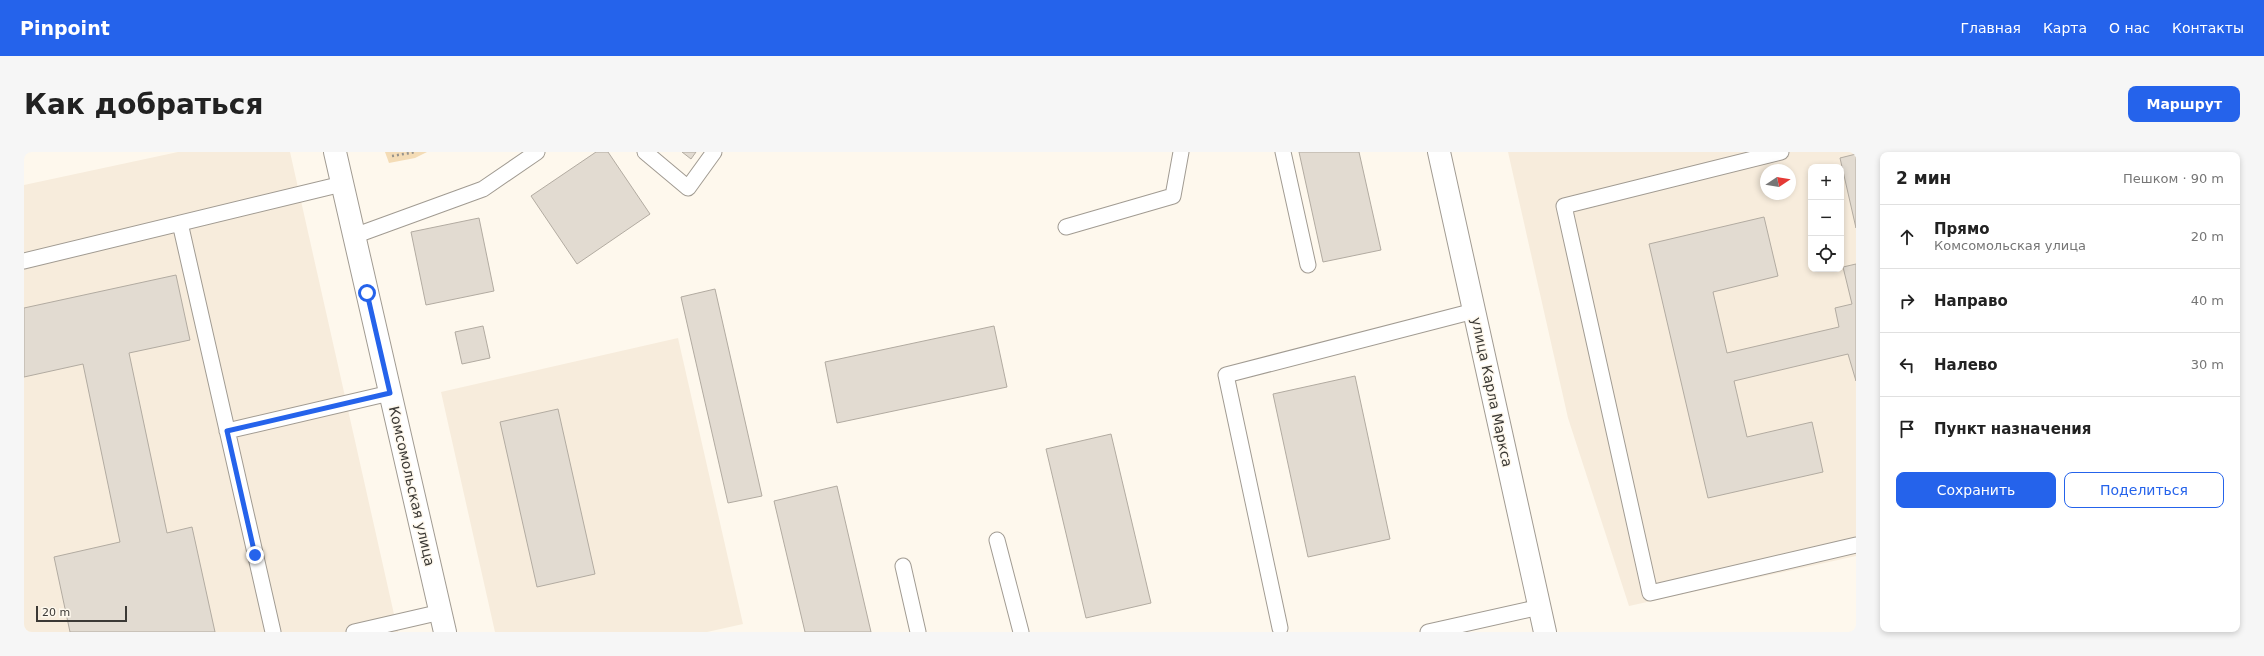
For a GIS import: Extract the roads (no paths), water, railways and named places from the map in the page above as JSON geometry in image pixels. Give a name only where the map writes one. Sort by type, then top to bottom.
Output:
[{"type":"main road","name":"Комсомольская улица","points":[[335,152],[443,622]]},
{"type":"main road","name":"улица Карла Маркса","points":[[1439,152],[1546,632]]},
{"type":"lane","points":[[354,236],[483,189],[537,152]]},
{"type":"lane","points":[[644,152],[688,188],[714,152]]},
{"type":"lane","points":[[1066,227],[1173,196],[1181,152]]},
{"type":"lane","points":[[1283,152],[1308,265]]},
{"type":"lane","points":[[1781,152],[1564,206],[1650,593],[1856,545]]},
{"type":"lane","points":[[24,261],[342,184]]},
{"type":"lane","points":[[180,223],[273,632]]},
{"type":"lane","points":[[1280,628],[1226,375],[1474,311]]},
{"type":"lane","points":[[227,431],[390,393]]},
{"type":"lane","points":[[997,540],[1021,632]]},
{"type":"lane","points":[[903,566],[918,632]]},
{"type":"lane","points":[[1428,632],[1540,607]]},
{"type":"lane","points":[[354,632],[443,622]]}]
